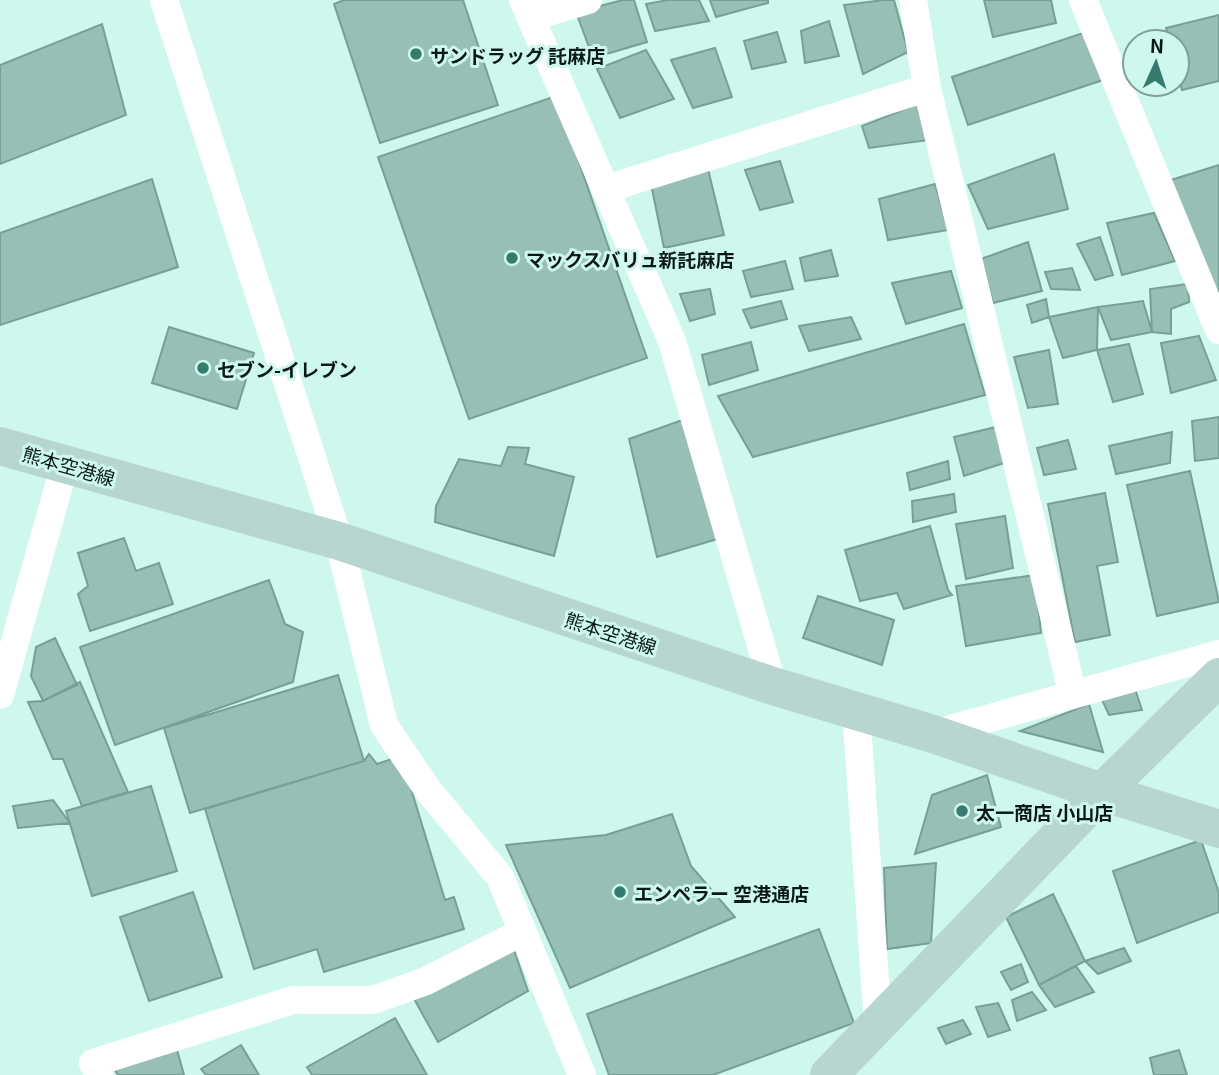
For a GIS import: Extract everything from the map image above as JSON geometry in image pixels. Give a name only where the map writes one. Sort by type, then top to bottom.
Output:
[{"type":"main road","name":"熊本空港線","points":[[0,446],[340,541],[773,686],[933,734],[1219,829]]},
{"type":"main road","points":[[829,1075],[1102,792],[1219,677]]},
{"type":"street","points":[[164,0],[340,541],[384,725],[428,790],[500,877],[582,1075]]},
{"type":"street","points":[[588,0],[527,8],[672,341],[773,686]]},
{"type":"street","points":[[913,0],[928,89],[1073,695]]},
{"type":"street","points":[[1083,0],[1219,330]]},
{"type":"street","points":[[606,189],[928,89]]},
{"type":"street","points":[[0,695],[65,464]]},
{"type":"street","points":[[933,734],[1219,654]]},
{"type":"street","points":[[856,710],[878,1023]]},
{"type":"street","points":[[99,1075],[93,1063],[293,1000],[373,1000],[426,981],[522,932]]},
{"type":"building","name":"サンドラッグ 託麻店","points":[[344,0],[463,0],[498,105],[380,143],[334,4]]},
{"type":"building","points":[[623,0],[634,0],[647,42],[593,58],[576,12]]},
{"type":"building","points":[[668,0],[699,0],[709,21],[655,31],[646,4]]},
{"type":"building","points":[[710,0],[768,0],[768,3],[716,17]]},
{"type":"building","points":[[894,0],[908,52],[863,74],[844,5]]},
{"type":"building","points":[[984,0],[1051,0],[1056,23],[993,37]]},
{"type":"building","points":[[1219,15],[1219,81],[1191,88],[1191,28],[1166,28]]},
{"type":"building","points":[[829,21],[839,56],[805,63],[801,31]]},
{"type":"building","points":[[102,24],[126,115],[0,164],[0,65]]},
{"type":"building","points":[[1095,29],[1112,77],[968,125],[952,77]]},
{"type":"building","points":[[777,32],[786,62],[752,69],[744,41]]},
{"type":"building","points":[[715,48],[732,97],[693,108],[671,60]]},
{"type":"building","points":[[646,50],[674,99],[620,118],[597,69]]},
{"type":"building","name":"マックスバリュ新託麻店","points":[[556,96],[647,358],[469,419],[378,157]]},
{"type":"building","points":[[918,104],[929,140],[869,148],[862,126]]},
{"type":"building","points":[[1054,154],[1068,209],[988,229],[968,185]]},
{"type":"building","points":[[780,161],[793,202],[760,210],[745,170]]},
{"type":"building","points":[[1219,165],[1219,312],[1171,180]]},
{"type":"building","points":[[708,169],[724,235],[664,248],[651,184]]},
{"type":"building","points":[[152,179],[178,267],[0,325],[0,233]]},
{"type":"building","points":[[935,184],[948,230],[888,240],[879,199]]},
{"type":"building","points":[[1154,213],[1175,261],[1122,275],[1107,223]]},
{"type":"building","points":[[1100,237],[1113,275],[1095,280],[1077,244]]},
{"type":"building","points":[[1028,242],[1042,291],[993,303],[981,259]]},
{"type":"building","points":[[831,250],[838,276],[805,281],[800,258]]},
{"type":"building","points":[[785,261],[793,289],[751,297],[743,271]]},
{"type":"building","points":[[1072,268],[1080,290],[1051,289],[1045,272]]},
{"type":"building","points":[[951,271],[962,308],[906,324],[892,283]]},
{"type":"building","points":[[1188,284],[1189,302],[1171,309],[1171,334],[1152,332],[1150,289]]},
{"type":"building","points":[[710,289],[715,314],[690,321],[680,294]]},
{"type":"building","points":[[1046,299],[1049,317],[1032,323],[1027,305]]},
{"type":"building","points":[[781,301],[787,319],[751,328],[743,310]]},
{"type":"building","points":[[1143,301],[1152,332],[1111,340],[1098,307]]},
{"type":"building","points":[[1098,307],[1097,350],[1063,358],[1049,317]]},
{"type":"building","points":[[851,317],[861,339],[809,351],[799,326]]},
{"type":"building","points":[[964,324],[985,395],[753,457],[718,396]]},
{"type":"building","name":"セブン-イレブン","points":[[169,327],[254,353],[237,409],[152,383]]},
{"type":"building","points":[[1199,336],[1216,380],[1171,393],[1161,343]]},
{"type":"building","points":[[751,342],[758,370],[709,385],[702,355]]},
{"type":"building","points":[[1129,344],[1143,394],[1113,402],[1097,350]]},
{"type":"building","points":[[1049,350],[1058,404],[1028,408],[1014,357]]},
{"type":"building","points":[[1219,417],[1219,458],[1195,461],[1192,421]]},
{"type":"building","points":[[688,418],[724,537],[657,557],[629,439]]},
{"type":"building","points":[[996,427],[1007,462],[964,476],[954,437]]},
{"type":"building","points":[[1172,432],[1170,463],[1116,474],[1109,446]]},
{"type":"building","points":[[1068,440],[1076,469],[1044,475],[1037,448]]},
{"type":"building","points":[[508,447],[529,448],[525,464],[574,477],[554,556],[435,522],[436,506],[459,459],[501,466]]},
{"type":"building","points":[[948,461],[950,479],[910,490],[907,473]]},
{"type":"building","points":[[1190,471],[1219,602],[1157,616],[1127,485]]},
{"type":"building","points":[[1105,493],[1118,562],[1097,566],[1110,635],[1075,642],[1048,504]]},
{"type":"building","points":[[954,494],[956,512],[913,522],[912,501]]},
{"type":"building","points":[[1005,516],[1013,568],[966,579],[956,524]]},
{"type":"building","points":[[930,526],[948,590],[952,595],[904,609],[897,593],[860,601],[845,550]]},
{"type":"building","points":[[124,538],[136,571],[159,563],[173,604],[90,631],[78,594],[88,586],[78,553]]},
{"type":"building","points":[[1035,575],[1041,633],[966,646],[956,586]]},
{"type":"building","points":[[269,580],[285,624],[303,632],[293,682],[115,745],[80,647]]},
{"type":"building","points":[[818,596],[894,620],[882,665],[803,638]]},
{"type":"building","points":[[55,638],[77,685],[43,701],[31,676],[36,647]]},
{"type":"building","points":[[338,675],[364,761],[190,813],[164,728]]},
{"type":"building","points":[[80,682],[128,792],[82,806],[63,759],[53,759],[28,702],[43,701]]},
{"type":"building","points":[[1134,686],[1142,710],[1109,715],[1097,689]]},
{"type":"building","points":[[1089,704],[1103,752],[1020,731]]},
{"type":"building","points":[[369,754],[377,764],[401,756],[445,900],[454,897],[464,929],[324,972],[317,949],[254,969],[205,809],[364,761]]},
{"type":"building","name":"太一商店 小山店","points":[[987,775],[1001,827],[915,854],[932,795]]},
{"type":"building","points":[[151,786],[177,871],[92,896],[66,811]]},
{"type":"building","points":[[53,800],[70,823],[18,828],[13,806]]},
{"type":"building","name":"エンペラー 空港通店","points":[[672,814],[691,866],[735,917],[570,988],[506,845],[606,835]]},
{"type":"building","points":[[1201,840],[1219,893],[1219,912],[1137,943],[1113,871]]},
{"type":"building","points":[[936,863],[931,943],[887,949],[884,868]]},
{"type":"building","points":[[193,892],[222,977],[149,1001],[120,917]]},
{"type":"building","points":[[1053,894],[1085,961],[1039,985],[1006,917]]},
{"type":"building","points":[[819,929],[854,1023],[713,1075],[609,1075],[587,1014]]},
{"type":"building","points":[[510,938],[528,991],[438,1042],[408,988]]},
{"type":"building","points":[[1124,948],[1131,961],[1098,974],[1085,961]]},
{"type":"building","points":[[1021,964],[1028,982],[1011,990],[1001,972]]},
{"type":"building","points":[[1076,966],[1094,992],[1055,1007],[1039,985]]},
{"type":"building","points":[[1032,992],[1046,1010],[1017,1021],[1012,1000]]},
{"type":"building","points":[[998,1003],[1010,1030],[988,1037],[976,1007]]},
{"type":"building","points":[[395,1018],[427,1075],[312,1075],[307,1067]]},
{"type":"building","points":[[963,1020],[971,1034],[946,1044],[938,1028]]},
{"type":"building","points":[[241,1045],[259,1075],[206,1075],[201,1069]]},
{"type":"building","points":[[176,1046],[184,1075],[118,1075],[111,1064]]},
{"type":"building","points":[[1179,1050],[1187,1075],[1154,1075],[1150,1058]]},
{"type":"place","name":"サンドラッグ 託麻店","points":[[416,54]]},
{"type":"place","name":"マックスバリュ新託麻店","points":[[512,258]]},
{"type":"place","name":"セブン-イレブン","points":[[203,368]]},
{"type":"place","name":"太一商店 小山店","points":[[962,811]]},
{"type":"place","name":"エンペラー 空港通店","points":[[620,892]]}]
